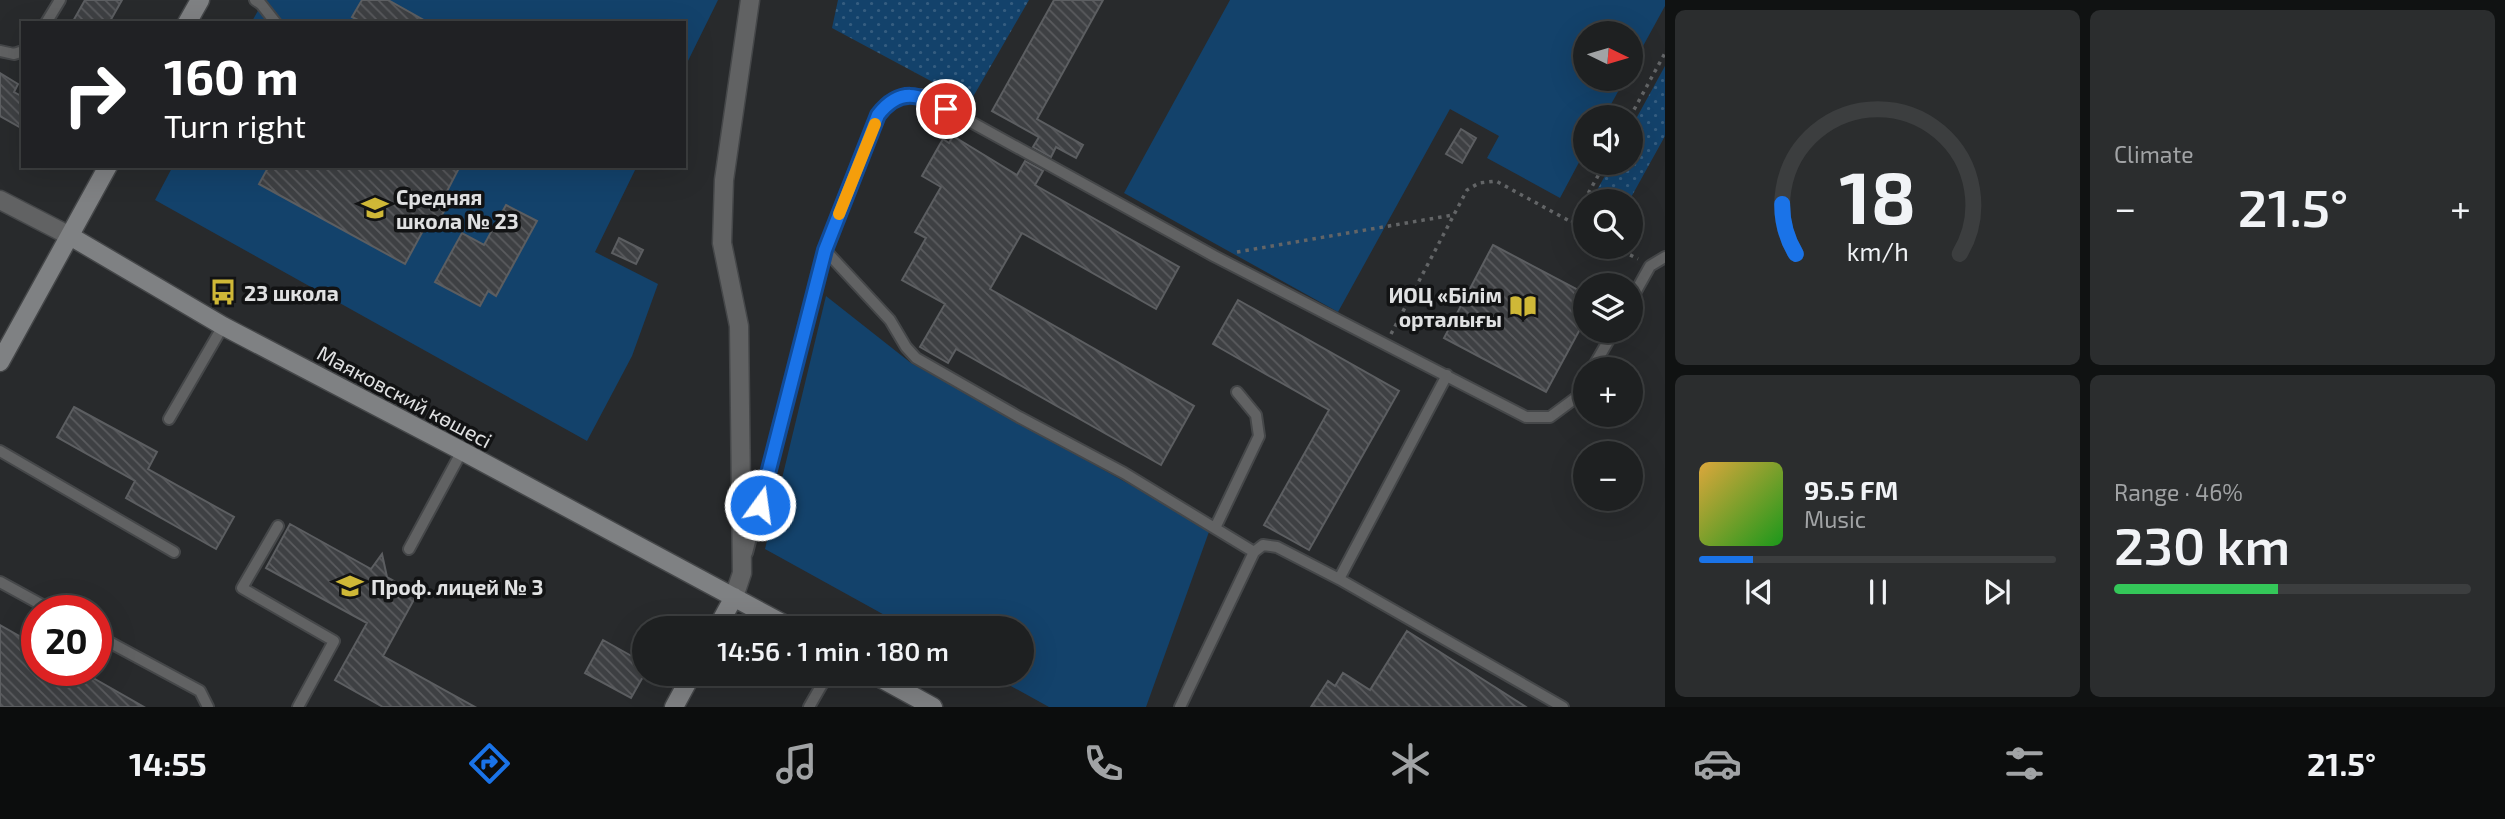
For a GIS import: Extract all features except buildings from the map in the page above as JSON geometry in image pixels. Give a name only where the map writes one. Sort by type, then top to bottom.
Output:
[{"type":"main road","points":[[188,21],[200,0]]},
{"type":"main road","points":[[0,362],[107,168]]},
{"type":"main road","name":"Маяковский көшесі","points":[[69,236],[223,326],[463,451],[769,616]]},
{"type":"main road","points":[[724,616],[734,597]]},
{"type":"main road","points":[[674,707],[685,686]]},
{"type":"main road","points":[[895,686],[933,707]]},
{"type":"street","points":[[734,597],[741,573],[739,326],[722,243],[724,180],[750,0]]},
{"type":"street","name":"Маяковский көшесі","points":[[0,200],[69,236]]},
{"type":"lane","points":[[47,21],[60,0]]},
{"type":"lane","points":[[255,0],[274,21]]},
{"type":"lane","points":[[0,51],[14,54],[21,52]]},
{"type":"lane","points":[[741,573],[825,250],[878,115],[886,105],[900,97],[922,95],[1214,256],[1526,417],[1550,417],[1573,400]]},
{"type":"lane","points":[[825,250],[890,320],[916,358],[1124,473],[1254,552]]},
{"type":"lane","points":[[1643,279],[1650,266],[1665,257]]},
{"type":"lane","points":[[169,419],[223,326]]},
{"type":"lane","points":[[1339,579],[1447,375]]},
{"type":"lane","points":[[1215,528],[1259,436],[1256,415],[1237,392]]},
{"type":"lane","points":[[0,451],[174,552]]},
{"type":"lane","points":[[409,549],[463,451]]},
{"type":"lane","points":[[278,526],[242,588],[334,641],[298,707]]},
{"type":"lane","points":[[1180,707],[1254,552],[1263,545],[1277,547],[1339,579],[1563,707]]},
{"type":"lane","points":[[0,582],[24,595]]},
{"type":"lane","points":[[112,644],[200,691],[208,707]]},
{"type":"lane","points":[[809,707],[821,686]]},
{"type":"path","points":[[1637,105],[1665,54]]},
{"type":"path","points":[[1383,344],[1390,336],[1468,190],[1479,183],[1496,181],[1572,223],[1598,175]]},
{"type":"path","points":[[1214,256],[1455,215]]},
{"type":"path","points":[[1637,259],[1650,266]]},
{"type":"shaded area","points":[[264,0],[718,0],[686,65],[686,21],[252,21]]},
{"type":"shaded area","points":[[838,0],[1029,0],[970,102],[832,28]]},
{"type":"shaded area","points":[[1230,0],[1665,0],[1665,6],[1643,46],[1643,21],[1573,21],[1573,91],[1618,91],[1611,105],[1573,105],[1573,174],[1560,198],[1487,158],[1499,136],[1450,109],[1338,312],[1124,193]]},
{"type":"shaded area","points":[[1665,66],[1665,136],[1636,189],[1598,189],[1605,175],[1643,175],[1643,106]]},
{"type":"shaded area","points":[[172,168],[636,168],[595,252],[658,284],[632,356],[587,441],[155,200]]},
{"type":"shaded area","points":[[826,296],[911,363],[1210,529],[1146,707],[1049,707],[1011,686],[1034,686],[1034,616],[886,616],[765,549]]},
{"type":"slow traffic","points":[[839,214],[875,124]]},
{"type":"place","name":"Средняя школа № 23","points":[[375,208]]},
{"type":"place","name":"23 школа","points":[[223,292]]},
{"type":"place","name":"ИОЦ «Білім орталығы","points":[[1523,306]]},
{"type":"place","name":"Проф. лицей № 3","points":[[350,586]]},
{"type":"route","points":[[760,505],[825,250],[878,115],[886,105],[900,97],[922,95],[946,109]]}]
